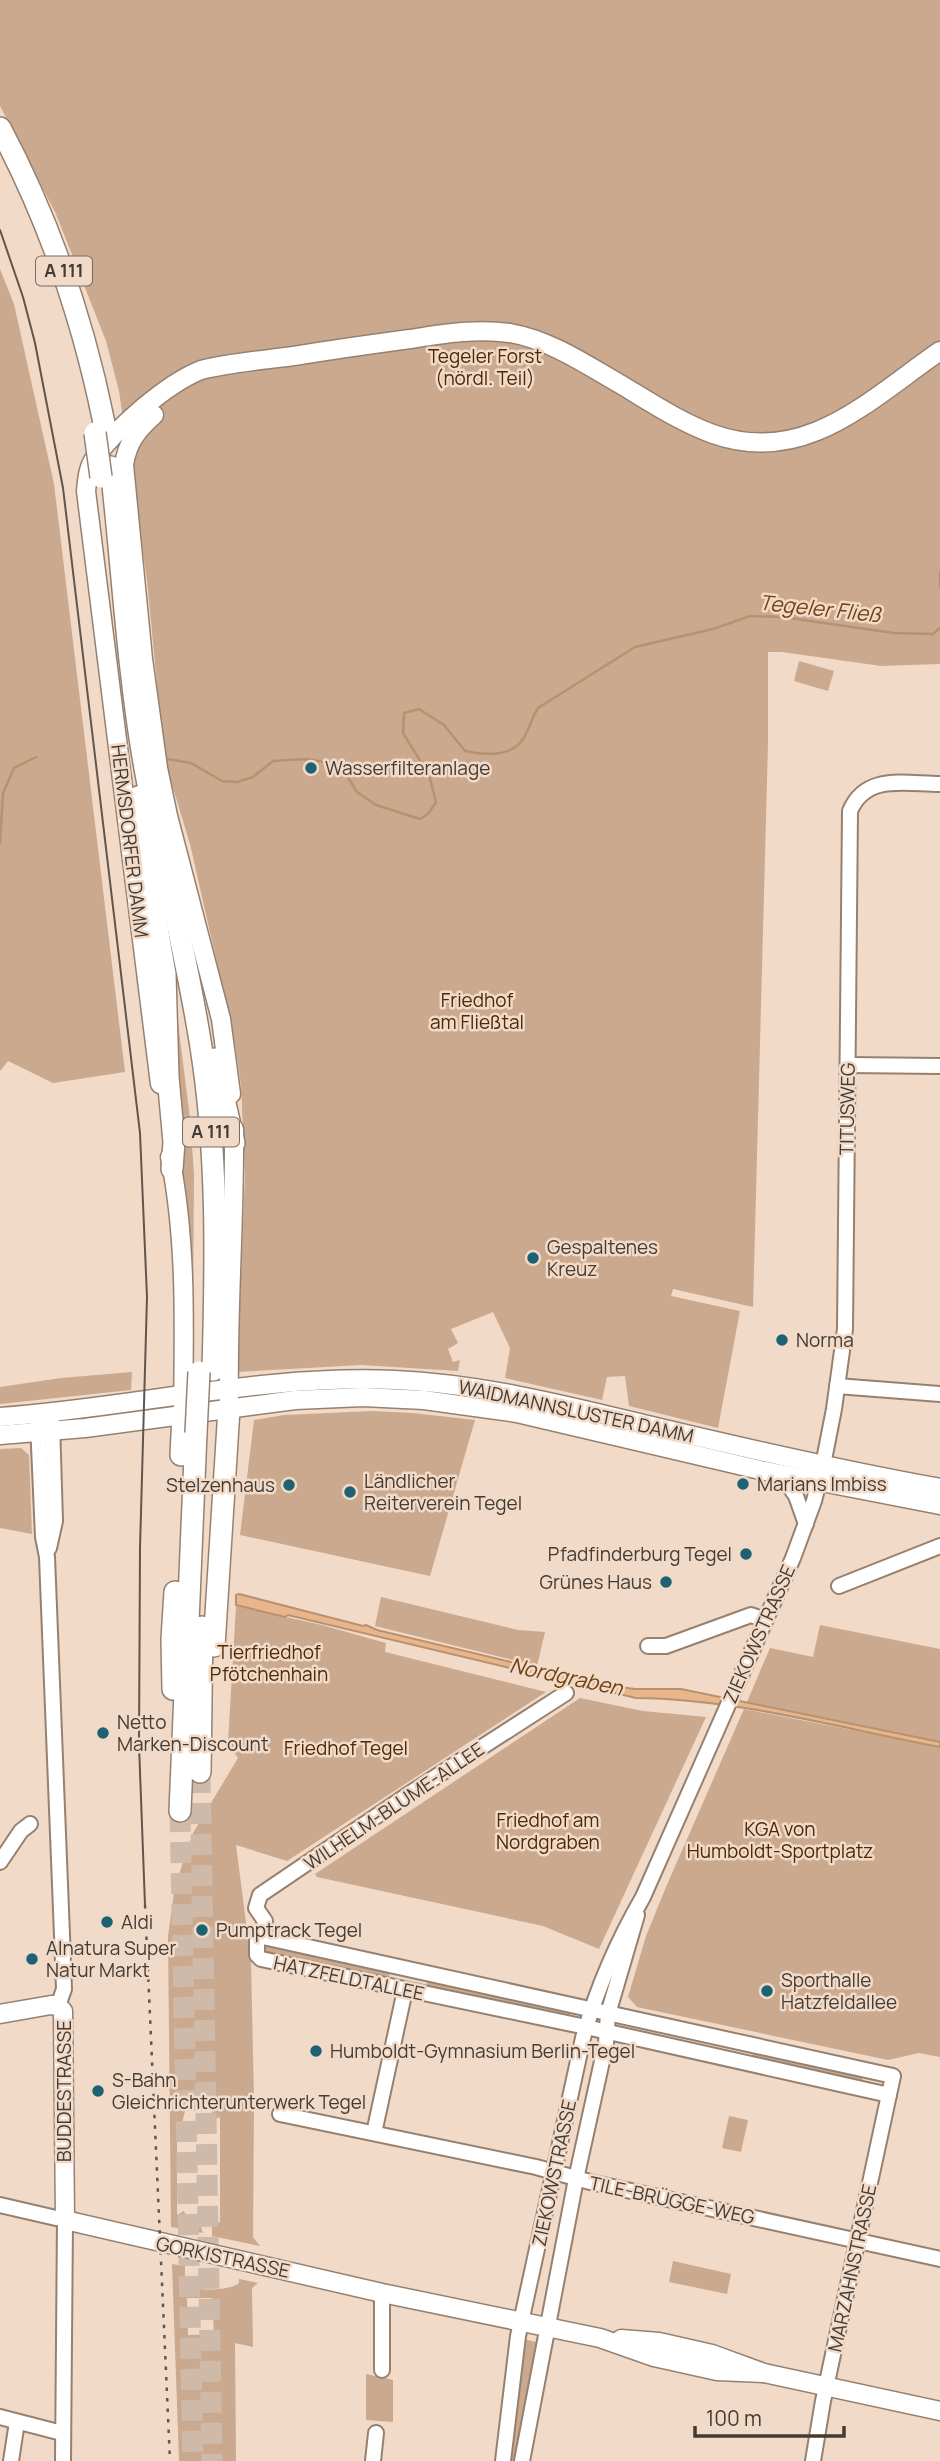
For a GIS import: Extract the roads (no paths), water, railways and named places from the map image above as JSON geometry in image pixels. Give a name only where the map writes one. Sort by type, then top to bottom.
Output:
[{"type":"highway","name":"A 111","points":[[0,128],[36,200],[65,274],[88,349],[143,755],[202,1049],[210,1118],[216,1235],[203,1432],[192,1771]]},
{"type":"highway","name":"A 111","points":[[0,151],[35,227],[58,288],[99,428]]},
{"type":"highway","name":"A 111","points":[[106,472],[125,703],[138,797],[181,1005],[197,1114],[203,1223],[206,1371]]},
{"type":"highway","points":[[138,797],[143,845],[165,974],[168,1077],[174,1142],[172,1169]]},
{"type":"highway","points":[[171,898],[190,945],[234,1143]]},
{"type":"highway","points":[[200,1745],[212,1680],[229,1398]]},
{"type":"highway","points":[[183,1415],[172,1639],[173,1687],[192,1771]]},
{"type":"highway","name":"A 111","points":[[180,1811],[200,1745],[203,1432]]},
{"type":"main road","name":"HERMSDORFER DAMM","points":[[183,1415],[183,1277],[172,1169],[86,491],[87,477],[94,459],[152,401],[190,374],[214,366],[436,335],[482,331],[533,339],[699,428],[732,439],[771,443],[802,438],[832,426],[856,412],[940,351]]},
{"type":"main road","name":"HERMSDORFER DAMM","points":[[229,366],[176,396],[146,422],[131,439],[124,465],[153,737],[168,816],[220,1018],[228,1066],[234,1143],[229,1398]]},
{"type":"main road","name":"WAIDMANNSLUSTER DAMM","points":[[0,1417],[45,1423],[183,1415],[229,1398],[363,1379],[468,1386],[525,1397],[940,1505]]},
{"type":"main road","name":"WAIDMANNSLUSTER DAMM","points":[[0,1435],[184,1393],[229,1398],[295,1400],[363,1397],[457,1403],[517,1413],[781,1474],[821,1474],[940,1488]]},
{"type":"main road","points":[[0,2014],[58,2006]]},
{"type":"main road","name":"BUDDESTRASSE","points":[[58,2006],[64,2015],[60,2219]]},
{"type":"main road","name":"GORKISTRASSE","points":[[60,2219],[382,2293],[600,2338],[659,2342],[712,2354],[764,2373],[940,2411]]},
{"type":"street","name":"TITUSWEG","points":[[821,1474],[838,1386],[845,1329],[850,811],[863,790],[883,784],[940,784]]},
{"type":"street","points":[[848,1065],[940,1066]]},
{"type":"street","points":[[838,1386],[940,1394]]},
{"type":"street","name":"BUDDESTRASSE","points":[[45,1423],[43,1537],[47,1557],[64,1989],[58,2006]]},
{"type":"street","points":[[781,1474],[796,1496],[806,1524]]},
{"type":"street","name":"ZIEKOWSTRASSE","points":[[503,2461],[522,2321],[591,2010],[620,1936],[643,1897],[765,1620],[806,1524],[821,1474]]},
{"type":"street","points":[[839,1586],[940,1546]]},
{"type":"street","points":[[648,1646],[666,1646],[751,1615],[765,1620]]},
{"type":"street","name":"WILHELM-BLUME-ALLEE","points":[[263,1937],[265,1921],[256,1908],[260,1895],[409,1794],[566,1693]]},
{"type":"street","points":[[0,1862],[21,1830],[30,1824]]},
{"type":"street","name":"ZIEKOWSTRASSE","points":[[523,2461],[576,2179],[607,2033],[608,2014],[643,1897]]},
{"type":"street","name":"HATZFELDTALLEE","points":[[888,2095],[586,2027],[261,1959],[257,1955],[257,1941],[263,1937],[893,2076]]},
{"type":"street","points":[[374,2133],[405,1990]]},
{"type":"street","name":"MARZAHNSTRASSE","points":[[813,2461],[826,2387],[893,2076]]},
{"type":"street","name":"TILE-BRÜGGE-WEG","points":[[281,2114],[940,2259]]},
{"type":"street","name":"GORKISTRASSE","points":[[0,2205],[60,2219]]},
{"type":"street","name":"BUDDESTRASSE","points":[[60,2219],[63,2461]]},
{"type":"street","points":[[382,2293],[382,2370]]},
{"type":"street","points":[[0,2417],[62,2433]]},
{"type":"street","points":[[11,2461],[17,2422]]},
{"type":"street","points":[[373,2461],[376,2433]]},
{"type":"water","name":"Nordgraben","points":[[236,1595],[612,1686],[681,1689],[940,1742],[940,1747],[751,1709],[712,1703],[636,1698],[236,1605]]},
{"type":"waterway","name":"Tegeler Fließ","points":[[940,572],[940,587]]},
{"type":"waterway","name":"Tegeler Fließ","points":[[168,759],[191,763],[222,781],[237,782],[253,777],[273,761],[306,759],[331,763],[344,771],[357,792],[376,805],[420,819],[428,814],[436,802],[429,775],[403,733],[404,713],[419,709],[444,725],[465,751],[497,754],[518,745],[538,708],[635,647],[713,629],[750,616],[782,617],[894,633],[933,634],[940,628]]},
{"type":"waterway","name":"Tegeler Fließ","points":[[0,843],[3,793],[14,768],[36,757]]},
{"type":"tunnel","points":[[200,1772],[212,2461]]},
{"type":"tunnel","points":[[180,1811],[193,2461]]},
{"type":"tram line","points":[[0,230],[23,297],[35,343],[63,488],[140,1133],[147,1297],[140,1548],[139,1745],[145,1905]]},
{"type":"railway","points":[[145,1905],[170,2461]]},
{"type":"place","name":"Wasserfilteranlage","points":[[311,768]]},
{"type":"place","name":"Gespaltenes Kreuz","points":[[533,1258]]},
{"type":"place","name":"Norma","points":[[782,1340]]},
{"type":"place","name":"Marians Imbiss","points":[[743,1484]]},
{"type":"place","name":"Stelzenhaus","points":[[289,1485]]},
{"type":"place","name":"Ländlicher Reiterverein Tegel","points":[[350,1492]]},
{"type":"place","name":"Pfadfinderburg Tegel","points":[[746,1554]]},
{"type":"place","name":"Grünes Haus","points":[[666,1582]]},
{"type":"place","name":"Netto Marken-Discount","points":[[103,1733]]},
{"type":"place","name":"Aldi","points":[[107,1922]]},
{"type":"place","name":"Pumptrack Tegel","points":[[202,1930]]},
{"type":"place","name":"Alnatura Super Natur Markt","points":[[32,1959]]},
{"type":"place","name":"Sporthalle Hatzfeldallee","points":[[767,1991]]},
{"type":"place","name":"Humboldt-Gymnasium Berlin-Tegel","points":[[316,2051]]},
{"type":"place","name":"S-Bahn Gleichrichterunterwerk Tegel","points":[[98,2091]]},
{"type":"park label","name":"Tegeler Forst (nördl. Teil)","points":[[485,367]]},
{"type":"park label","name":"Friedhof am Fließtal","points":[[477,1011]]},
{"type":"park label","name":"Tierfriedhof Pfötchenhain","points":[[269,1663]]},
{"type":"park label","name":"Friedhof Tegel","points":[[346,1748]]},
{"type":"park label","name":"Friedhof am Nordgraben","points":[[548,1831]]},
{"type":"park label","name":"KGA von Humboldt-Sportplatz","points":[[780,1840]]}]
